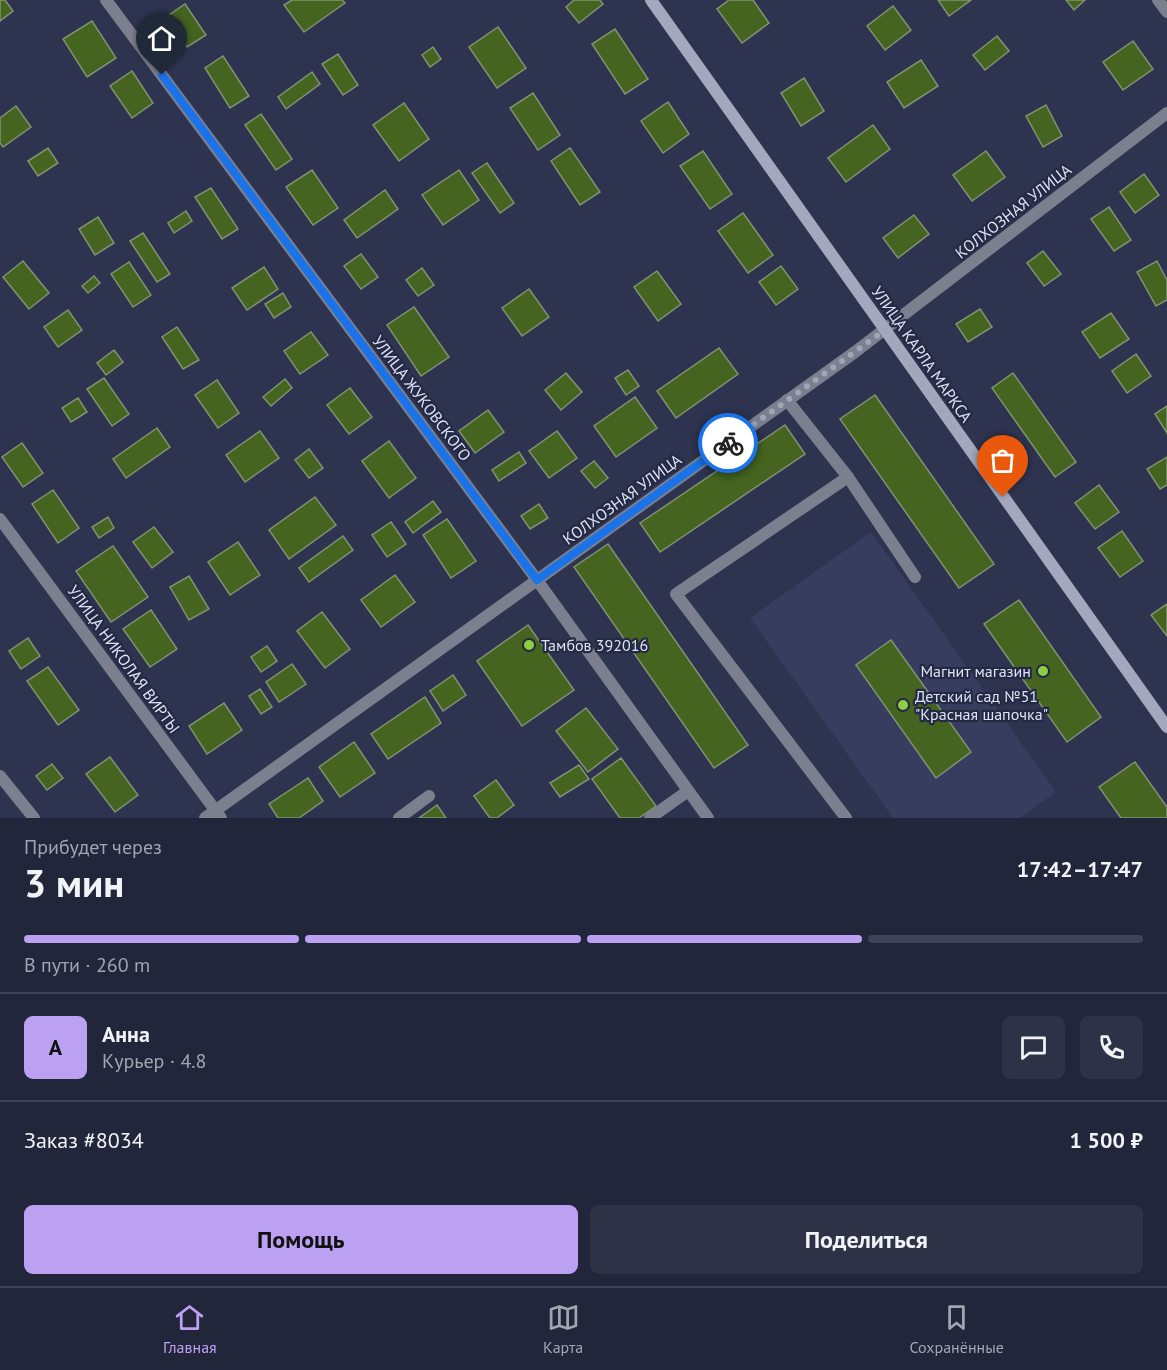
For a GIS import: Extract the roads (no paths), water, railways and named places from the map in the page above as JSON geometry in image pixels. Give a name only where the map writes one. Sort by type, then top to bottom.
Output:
[{"type":"main road","name":"УЛИЦА КАРЛА МАРКСА","points":[[651,0],[1167,727]]},
{"type":"street","name":"УЛИЦА ЖУКОВСКОГО","points":[[106,0],[537,580],[708,818]]},
{"type":"street","points":[[1158,0],[1167,12]]},
{"type":"street","name":"КОЛХОЗНАЯ УЛИЦА","points":[[214,816],[885,330],[1167,113]]},
{"type":"street","points":[[788,400],[848,477],[915,577]]},
{"type":"street","points":[[846,818],[676,594],[848,477]]},
{"type":"street","name":"УЛИЦА НИКОЛАЯ ВИРТЫ","points":[[0,519],[214,816]]},
{"type":"street","points":[[0,776],[34,818]]},
{"type":"street","points":[[650,818],[688,791]]},
{"type":"street","points":[[399,818],[429,796]]},
{"type":"place","name":"Тамбов 392016","points":[[529,645]]},
{"type":"place","name":"Магнит магазин","points":[[1043,671]]},
{"type":"place","name":"Детский сад №51 \"Красная шапочка\"","points":[[903,705]]}]
